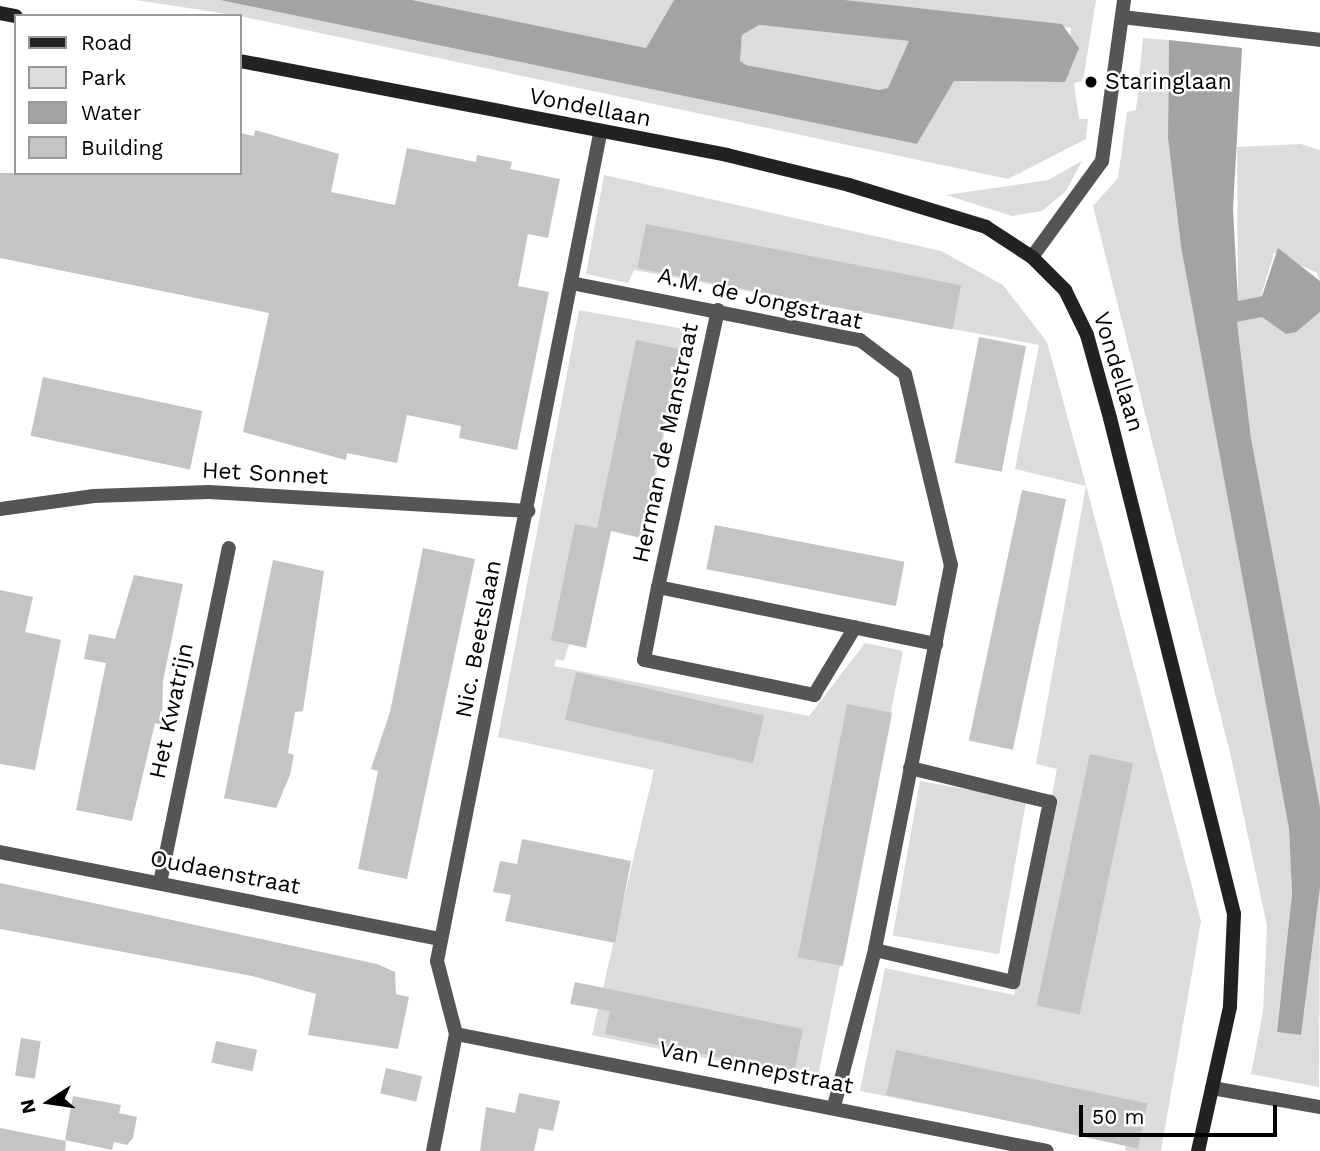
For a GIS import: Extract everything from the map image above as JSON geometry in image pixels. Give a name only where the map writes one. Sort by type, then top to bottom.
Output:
[{"type":"street","points":[[1032,257],[1102,161],[1124,0]]},
{"type":"street","points":[[1122,17],[1320,40]]},
{"type":"street","name":"Vondellaan","points":[[242,61],[600,134],[727,155],[945,212],[986,227],[1032,257],[1065,290],[1087,335],[1234,914],[1230,1007],[1198,1151]]},
{"type":"street","name":"Nic. Beetslaan","points":[[433,1151],[456,1034],[437,961],[528,511],[600,134]]},
{"type":"street","name":"A.M. de Jongstraat","points":[[571,283],[860,340],[905,374],[951,565],[875,950],[834,1106]]},
{"type":"street","name":"Herman de Manstraat","points":[[718,310],[644,660],[814,695],[855,627]]},
{"type":"street","name":"Het Sonnet","points":[[0,509],[94,496],[209,492],[528,511]]},
{"type":"street","name":"Het Kwatrijn","points":[[160,883],[229,548]]},
{"type":"street","name":"Herman de Manstraat","points":[[658,587],[936,645]]},
{"type":"street","points":[[875,950],[1013,982],[1050,802],[910,768]]},
{"type":"street","name":"Oudaenstraat","points":[[0,852],[441,939]]},
{"type":"street","name":"Van Lennepstraat","points":[[456,1034],[834,1106],[1047,1151]]},
{"type":"street","points":[[1212,1088],[1320,1107]]},
{"type":"green space","points":[[136,0],[220,0],[917,144],[953,81],[1065,82],[1071,28],[845,0],[1096,0],[1083,81],[1074,83],[1079,119],[1088,119],[1086,139],[1008,179],[242,16],[242,14]]},
{"type":"green space","points":[[412,0],[674,0],[646,48]]},
{"type":"green space","points":[[759,25],[910,41],[888,89],[879,90],[746,65],[740,61],[742,35]]},
{"type":"green space","points":[[1143,38],[1169,40],[1168,138],[1181,247],[1289,829],[1292,894],[1277,1032],[1301,1035],[1320,888],[1319,1087],[1251,1074],[1263,1012],[1267,926],[1232,761],[1093,206],[1118,178],[1127,112],[1136,110]]},
{"type":"green space","points":[[1301,144],[1320,150],[1320,281],[1317,273],[1274,253],[1261,296],[1238,301],[1237,147]]},
{"type":"green space","points":[[1082,161],[1066,191],[1042,211],[1012,216],[946,195],[1048,180]]},
{"type":"green space","points":[[604,175],[941,251],[1003,285],[1047,342],[1086,485],[1201,921],[1161,1151],[1125,1151],[1126,1144],[860,1091],[885,968],[1014,995],[1057,769],[1036,764],[1086,486],[1015,469],[1039,345],[634,270],[628,283],[586,274]]},
{"type":"green space","points":[[579,310],[684,329],[645,535],[604,528],[564,661],[556,659],[554,666],[809,716],[865,643],[903,651],[817,1081],[592,1035],[654,770],[498,737]]},
{"type":"green space","points":[[1320,312],[1320,807],[1251,438],[1237,322],[1262,317],[1287,334]]},
{"type":"green space","points":[[920,781],[1026,800],[999,954],[893,936]]},
{"type":"water","points":[[220,0],[412,0],[646,48],[674,0],[845,0],[1062,24],[1079,48],[1065,82],[954,81],[917,144]],"holes":[[[759,25],[909,41],[888,88],[879,90],[746,65],[740,61],[742,35]]]},
{"type":"water","points":[[1169,40],[1242,48],[1233,209],[1238,301],[1262,296],[1278,248],[1320,281],[1320,312],[1296,332],[1286,334],[1262,317],[1237,322],[1251,438],[1320,807],[1320,888],[1301,1035],[1277,1032],[1292,894],[1289,829],[1181,247],[1168,138]]},
{"type":"building","points":[[255,130],[339,154],[331,192],[395,205],[407,148],[476,162],[477,155],[512,162],[510,169],[560,179],[548,238],[528,234],[518,286],[549,292],[517,450],[459,438],[461,426],[407,415],[397,463],[347,453],[346,460],[243,432],[269,313],[0,258],[0,173],[242,175],[242,133],[254,136]]},
{"type":"building","points":[[646,224],[961,285],[953,329],[637,268]]},
{"type":"building","points":[[979,337],[1026,346],[1002,472],[955,463]]},
{"type":"building","points":[[636,340],[680,349],[641,538],[611,531],[586,648],[551,640],[575,524],[597,528]]},
{"type":"building","points":[[43,377],[202,411],[190,470],[31,436]]},
{"type":"building","points":[[1022,490],[1066,499],[1013,750],[969,740]]},
{"type":"building","points":[[715,525],[904,562],[896,606],[706,569]]},
{"type":"building","points":[[423,548],[475,559],[407,879],[358,869],[378,771],[371,769],[390,712]]},
{"type":"building","points":[[273,560],[324,571],[303,711],[295,712],[288,753],[294,755],[290,775],[276,808],[224,798]]},
{"type":"building","points":[[134,575],[183,584],[163,681],[162,725],[155,723],[132,821],[76,810],[106,663],[84,659],[89,634],[115,639]]},
{"type":"building","points":[[0,590],[33,597],[25,632],[61,640],[35,770],[0,764]]},
{"type":"building","points":[[576,672],[764,715],[753,763],[565,720]]},
{"type":"building","points":[[847,704],[892,713],[843,966],[798,957]]},
{"type":"building","points":[[1090,754],[1133,763],[1080,1015],[1037,1005]]},
{"type":"building","points":[[522,839],[631,861],[615,943],[505,921],[511,895],[493,892],[500,861],[517,864]]},
{"type":"building","points":[[0,883],[377,964],[395,972],[396,994],[409,997],[398,1049],[308,1035],[316,994],[252,976],[0,929]]},
{"type":"building","points":[[575,982],[803,1029],[794,1073],[605,1034],[610,1011],[570,1004]]},
{"type":"building","points":[[21,1038],[41,1041],[35,1079],[15,1076]]},
{"type":"building","points":[[216,1041],[257,1050],[253,1071],[211,1063]]},
{"type":"building","points":[[896,1050],[1147,1103],[1138,1148],[886,1095]]},
{"type":"building","points":[[386,1068],[422,1076],[416,1102],[380,1093]]},
{"type":"building","points":[[519,1093],[560,1101],[553,1131],[539,1128],[534,1151],[480,1151],[486,1107],[515,1113]]},
{"type":"building","points":[[73,1096],[121,1105],[119,1113],[137,1117],[133,1138],[127,1145],[114,1142],[112,1150],[65,1140]]},
{"type":"building","points":[[0,1128],[66,1141],[65,1151],[0,1151]]},
{"type":"place","name":"Staringlaan","points":[[1091,82]]}]
